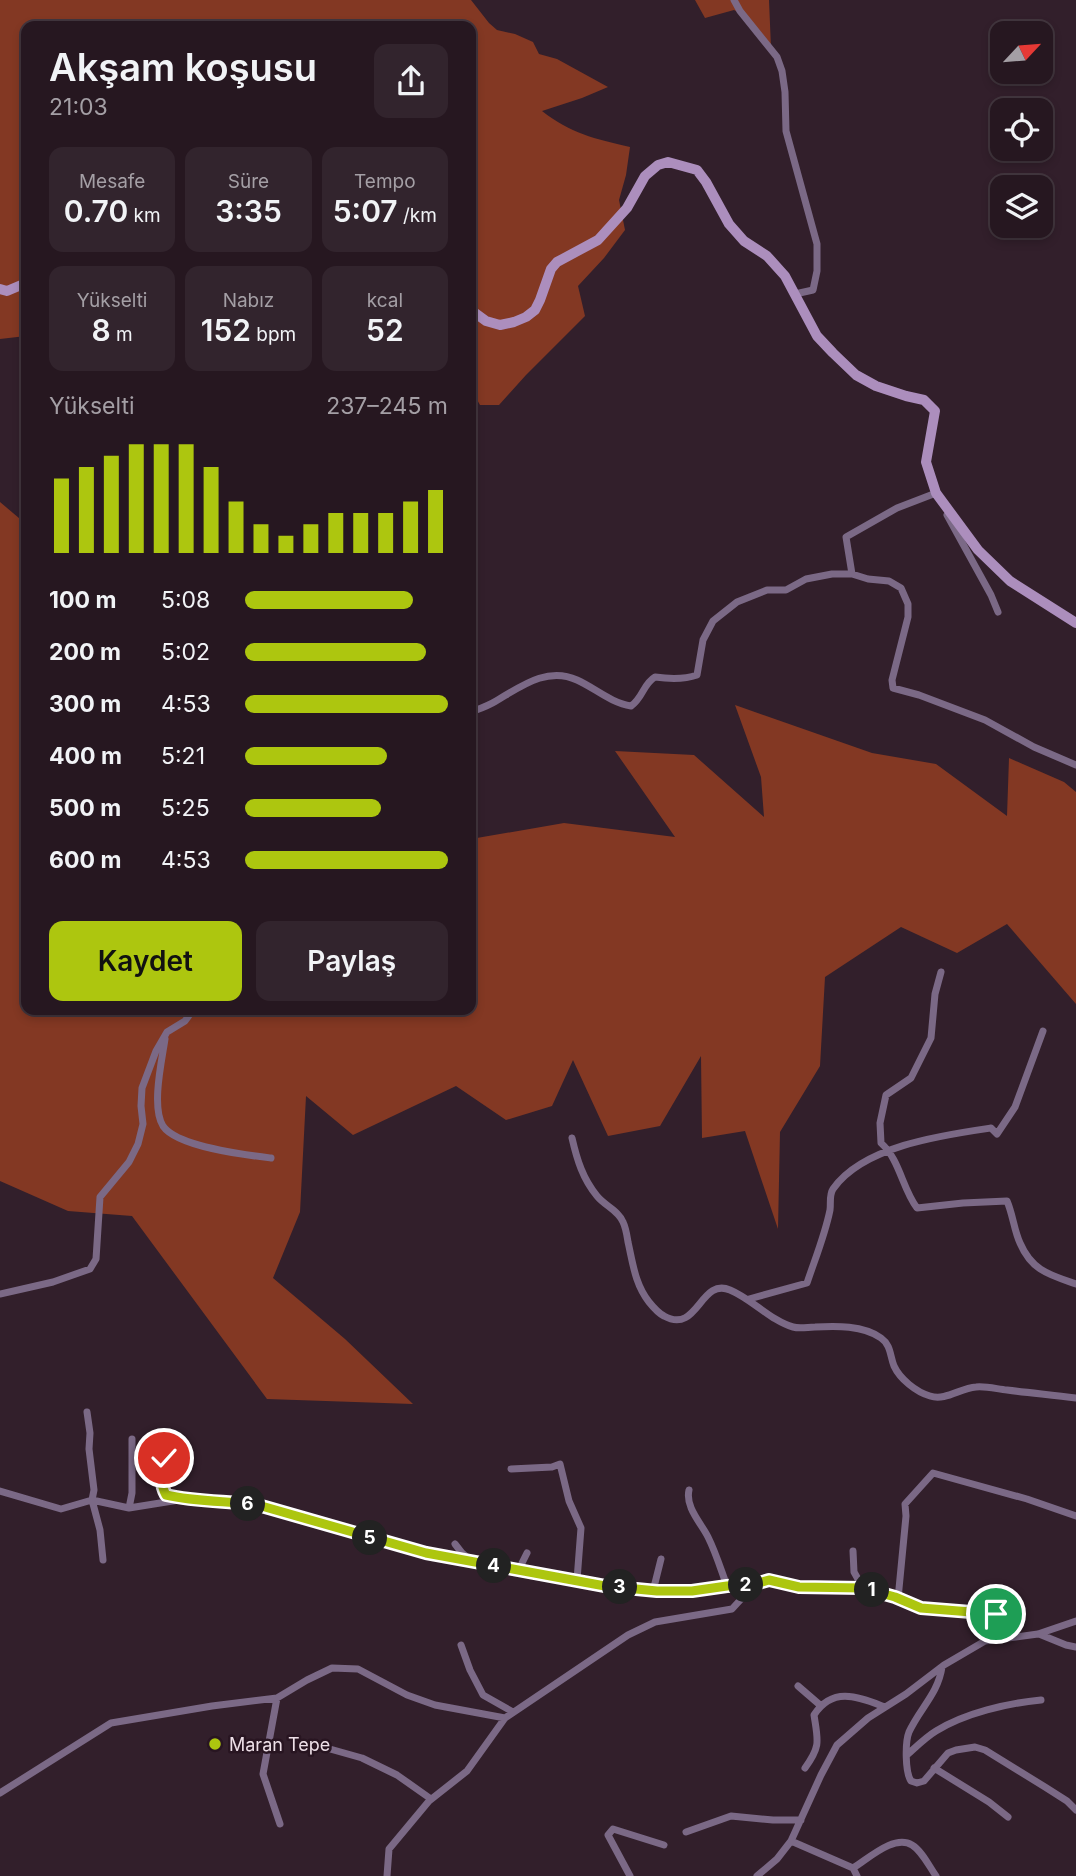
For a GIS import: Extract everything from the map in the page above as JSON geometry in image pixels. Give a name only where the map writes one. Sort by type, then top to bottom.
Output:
[{"type":"street","points":[[734,0],[777,57],[782,71],[786,131],[817,244],[817,271],[813,290],[795,294]]},
{"type":"street","points":[[476,314],[486,321],[500,325],[526,317],[535,310],[551,268],[598,240],[627,208],[645,176],[659,165],[668,162],[697,170],[729,224],[744,241],[767,256],[785,276],[817,336],[833,354],[856,375],[876,386],[924,400],[935,411],[926,462],[936,493],[998,612]]},
{"type":"street","points":[[0,289],[7,290],[21,285]]},
{"type":"street","points":[[852,574],[846,537],[897,508],[936,493]]},
{"type":"street","points":[[936,493],[978,550],[1010,581],[1076,623]]},
{"type":"street","points":[[476,710],[533,680],[554,675],[574,678],[621,705],[631,706],[639,701],[648,681],[655,677],[668,679],[697,675],[703,640],[713,621],[737,602],[767,590],[786,590],[806,579],[832,574],[852,574],[889,581],[901,588],[908,604],[908,617],[892,680],[893,688],[985,720],[1034,747],[1076,765]]},
{"type":"street","points":[[941,972],[934,994],[932,1038],[911,1078],[886,1095],[880,1123],[881,1143],[890,1151],[917,1208],[1007,1201],[1020,1244],[1032,1263],[1045,1274],[1076,1284]]},
{"type":"street","points":[[0,1294],[53,1282],[90,1269],[96,1259],[100,1198],[129,1162],[138,1144],[143,1124],[142,1088],[156,1051],[167,1032],[185,1021],[189,1015]]},
{"type":"street","points":[[749,1299],[807,1283],[830,1211],[831,1191],[854,1167],[884,1152],[935,1137],[991,1128],[997,1134],[1015,1107],[1043,1031]]},
{"type":"street","points":[[167,1032],[157,1103],[162,1125],[175,1137],[196,1144],[271,1158]]},
{"type":"street","points":[[572,1138],[579,1168],[585,1178],[598,1198],[620,1216],[625,1224],[637,1282],[642,1293],[665,1317],[684,1319],[694,1313],[710,1292],[726,1288],[795,1328],[841,1326],[879,1336],[888,1343],[901,1377],[929,1396],[942,1398],[975,1387],[1076,1398]]},
{"type":"street","points":[[87,1412],[94,1490],[92,1500],[100,1530],[103,1560]]},
{"type":"street","points":[[129,1508],[132,1493],[132,1440]]},
{"type":"street","points":[[164,1458],[160,1477],[166,1495],[258,1505],[426,1553],[522,1572],[605,1586],[657,1591],[692,1591],[769,1580],[799,1587],[863,1588],[921,1608],[996,1614]]},
{"type":"street","points":[[511,1469],[560,1464],[569,1501],[581,1528],[577,1580]]},
{"type":"street","points":[[898,1599],[905,1504],[933,1473],[1027,1499],[1076,1516]]},
{"type":"street","points":[[689,1490],[692,1509],[709,1538],[727,1586]]},
{"type":"street","points":[[0,1491],[61,1509],[92,1500],[129,1508],[185,1499]]},
{"type":"street","points":[[455,1544],[473,1562]]},
{"type":"street","points":[[853,1551],[854,1572],[863,1588]]},
{"type":"street","points":[[522,1572],[522,1563],[527,1553]]},
{"type":"street","points":[[657,1591],[654,1587],[661,1559]]},
{"type":"street","points":[[387,1876],[389,1849],[431,1799],[467,1771],[505,1718],[628,1635],[655,1622],[732,1609],[755,1584]]},
{"type":"street","points":[[757,1876],[777,1859],[791,1841],[838,1745],[868,1718],[985,1641],[1038,1634],[1076,1620]]},
{"type":"street","points":[[1038,1634],[1066,1646],[1076,1647]]},
{"type":"street","points":[[461,1645],[483,1695],[513,1712]]},
{"type":"street","points":[[942,1667],[933,1694],[908,1734],[907,1775],[914,1782],[924,1781],[951,1751],[980,1748],[1057,1795],[1076,1810]]},
{"type":"street","points":[[0,1794],[111,1723],[277,1698],[332,1668],[358,1669],[407,1695],[435,1704],[505,1718]]},
{"type":"street","points":[[798,1686],[820,1705]]},
{"type":"street","points":[[805,1768],[816,1754],[818,1738],[814,1715],[820,1705],[841,1695],[860,1698],[885,1707]]},
{"type":"street","points":[[277,1698],[263,1774],[280,1824]]},
{"type":"street","points":[[907,1756],[934,1732],[948,1725],[1007,1705],[1041,1700]]},
{"type":"street","points":[[330,1749],[362,1758],[385,1769],[431,1799]]},
{"type":"street","points":[[934,1768],[1008,1817]]},
{"type":"street","points":[[686,1832],[732,1816],[801,1820]]},
{"type":"street","points":[[629,1876],[608,1835],[613,1829],[664,1845]]},
{"type":"street","points":[[791,1841],[855,1872],[890,1845],[906,1842],[914,1846],[936,1876]]},
{"type":"shaded area","points":[[0,0],[471,0],[497,30],[533,42],[539,54],[557,59],[608,87],[542,111],[583,134],[630,147],[619,200],[625,230],[578,286],[585,316],[499,405],[480,405],[476,398],[476,21],[21,21],[21,337],[0,339]]},
{"type":"shaded area","points":[[695,0],[769,0],[771,48],[744,15],[734,10],[705,18]]},
{"type":"shaded area","points":[[0,502],[21,520],[21,1015],[476,1015],[476,838],[564,823],[675,837],[615,751],[694,755],[764,817],[761,777],[735,705],[872,753],[936,764],[1007,816],[1009,758],[1064,782],[1076,792],[1076,1004],[1007,924],[957,953],[901,927],[825,977],[820,1066],[780,1132],[778,1229],[745,1131],[702,1138],[701,1056],[660,1126],[608,1136],[573,1060],[552,1106],[506,1120],[456,1086],[353,1135],[306,1096],[300,1212],[273,1278],[345,1339],[413,1404],[267,1399],[132,1216],[68,1211],[0,1181]]},
{"type":"place","name":"Maran Tepe","points":[[215,1744]]},
{"type":"route","points":[[164,1458],[160,1477],[166,1495],[258,1505],[426,1553],[522,1572],[605,1586],[657,1591],[692,1591],[769,1580],[799,1587],[863,1588],[921,1608],[996,1614]]}]
